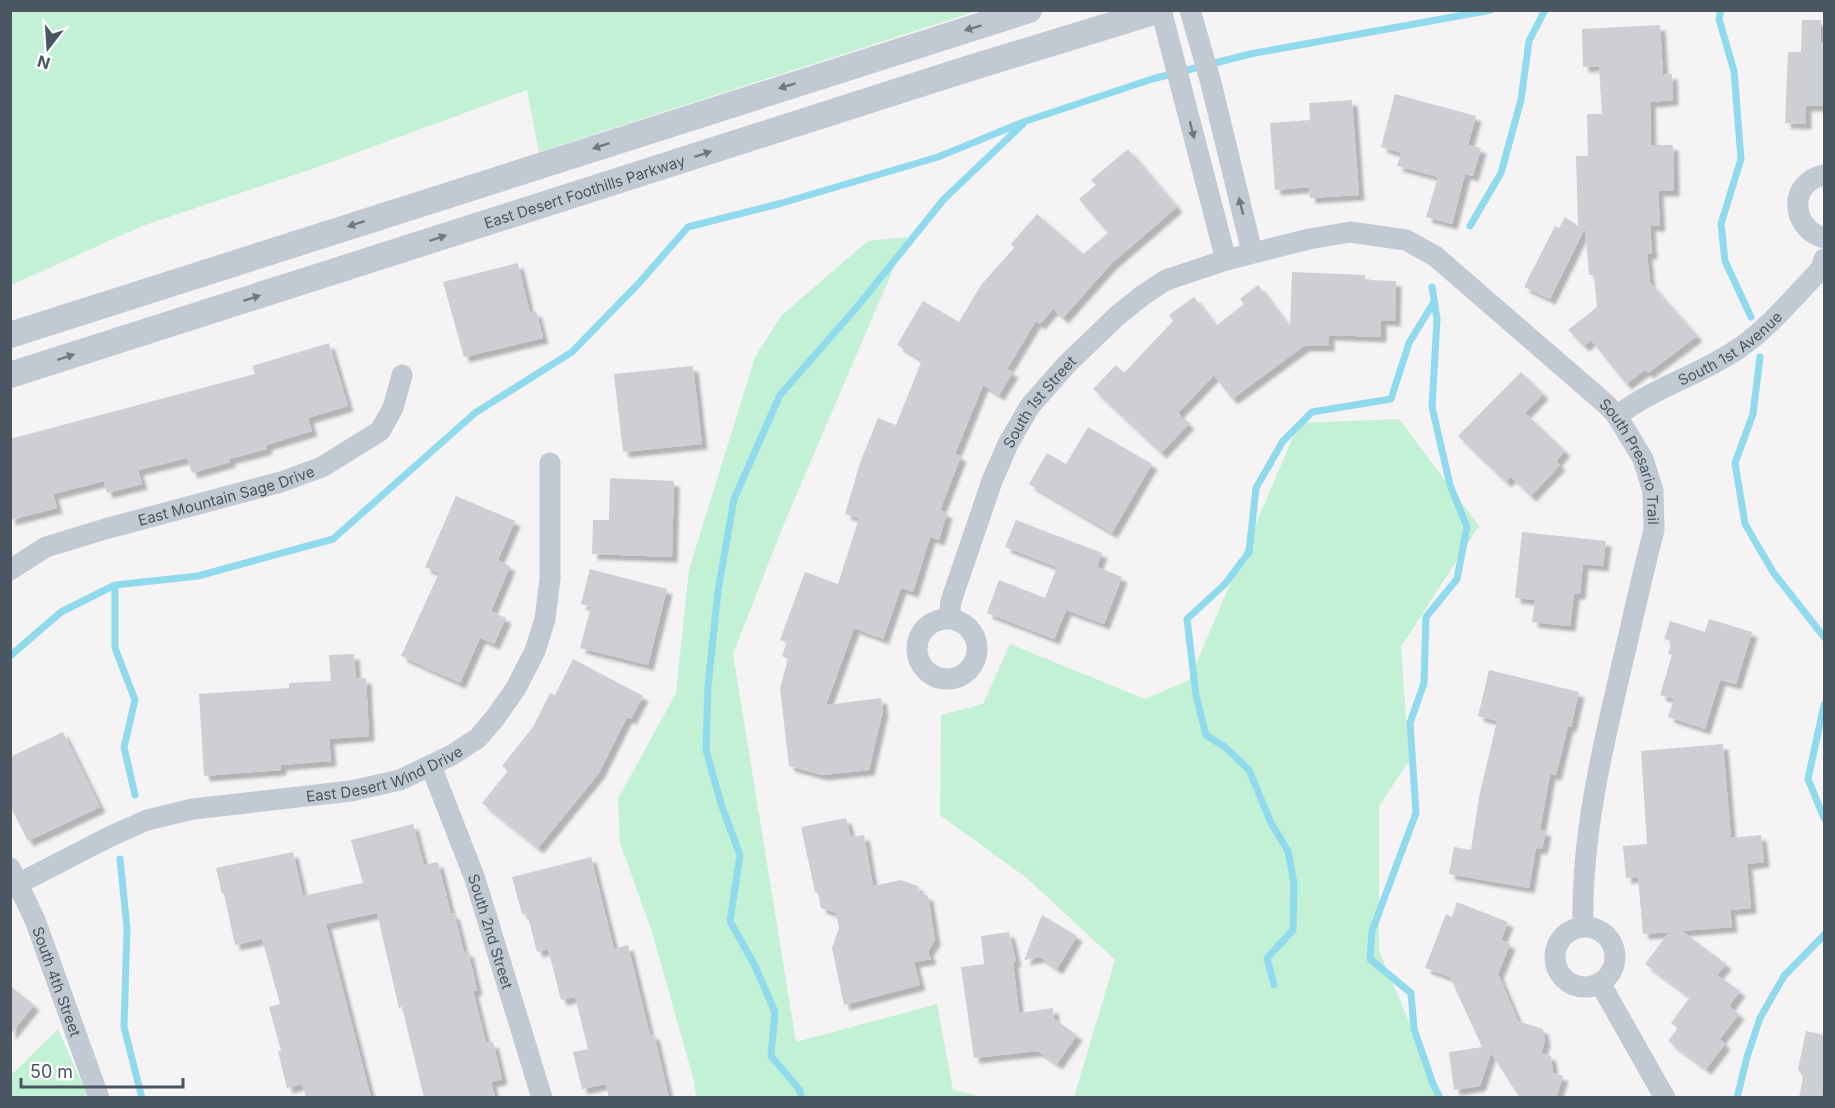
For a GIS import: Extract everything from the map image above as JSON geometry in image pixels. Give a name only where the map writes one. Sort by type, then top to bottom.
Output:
[{"type":"street","points":[[10,335],[1029,10]]},
{"type":"street","points":[[1161,10],[1226,260]]},
{"type":"street","name":"East Desert Foothills Parkway","points":[[10,375],[953,73],[1161,10]]},
{"type":"street","points":[[1190,10],[1211,83],[1252,252]]},
{"type":"street","points":[[1824,176],[1811,180],[1804,188],[1799,197],[1798,208],[1805,227],[1813,234],[1824,238]]},
{"type":"street","name":"South Presario Trail","points":[[1252,252],[1350,232],[1406,240],[1435,256],[1607,405],[1617,416],[1644,459],[1653,490],[1654,530],[1599,760],[1586,860],[1583,927]]},
{"type":"street","name":"South 1st Street","points":[[949,619],[951,601],[992,481],[1008,444],[1030,406],[1067,364],[1143,295],[1166,280],[1252,252]]},
{"type":"street","name":"South 1st Avenue","points":[[1617,416],[1633,404],[1740,348],[1762,330],[1821,269],[1824,259]]},
{"type":"street","name":"East Mountain Sage Drive","points":[[10,570],[46,548],[105,529],[281,482],[322,467],[380,431],[393,408],[402,375]]},
{"type":"street","name":"East Desert Wind Drive","points":[[13,880],[147,819],[193,809],[351,791],[400,780],[452,755],[478,738],[516,688],[535,651],[545,619],[550,579],[550,463]]},
{"type":"street","name":"South 2nd Street","points":[[430,766],[475,879],[542,1098]]},
{"type":"street","name":"South 4th Street","points":[[13,880],[35,920],[99,1098]]},
{"type":"street","points":[[1583,927],[1593,928],[1602,932],[1609,939],[1614,948],[1613,968],[1608,977],[1600,983],[1588,988],[1575,986],[1560,975],[1554,958],[1560,940],[1566,933],[1583,927]]},
{"type":"street","points":[[1600,983],[1665,1098]]},
{"type":"green space","points":[[10,11],[977,11],[539,152],[527,90],[315,168],[142,226],[11,285]]},
{"type":"green space","points":[[907,237],[783,526],[733,654],[796,1042],[937,1004],[953,1090],[984,1097],[696,1097],[694,1081],[652,932],[620,843],[618,799],[676,693],[689,570],[755,357],[782,315],[868,241]]},
{"type":"green space","points":[[1399,419],[1479,526],[1401,647],[1409,761],[1379,806],[1379,951],[1441,1097],[1074,1097],[1115,960],[1028,879],[940,815],[941,715],[983,704],[1010,644],[1145,699],[1189,680],[1299,423]]},
{"type":"green space","points":[[58,1029],[88,1097],[11,1098],[11,1075]]},
{"type":"building","points":[[1802,20],[1821,20],[1821,42],[1824,42],[1824,106],[1806,106],[1806,124],[1785,123],[1788,52],[1801,52]]},
{"type":"building","points":[[1660,25],[1663,75],[1672,74],[1673,100],[1650,102],[1651,145],[1673,145],[1674,191],[1658,191],[1660,226],[1650,226],[1652,254],[1647,254],[1650,283],[1697,336],[1648,373],[1645,370],[1626,384],[1591,340],[1584,346],[1568,330],[1597,307],[1594,275],[1589,275],[1585,228],[1550,299],[1524,287],[1555,226],[1559,228],[1565,217],[1578,226],[1576,156],[1588,156],[1587,114],[1602,114],[1599,66],[1583,67],[1582,29]]},
{"type":"building","points":[[1395,94],[1476,116],[1468,145],[1481,148],[1473,176],[1465,174],[1452,224],[1426,217],[1438,177],[1397,166],[1401,153],[1381,147]]},
{"type":"building","points":[[1352,100],[1359,195],[1310,198],[1309,187],[1275,190],[1270,123],[1310,120],[1309,103]]},
{"type":"building","points":[[1128,149],[1177,207],[1111,264],[1063,318],[1053,309],[1040,324],[1036,321],[1007,369],[1013,372],[999,395],[983,385],[955,454],[961,456],[940,510],[947,513],[939,540],[930,537],[913,592],[901,588],[883,639],[854,628],[826,705],[881,698],[883,710],[869,770],[822,775],[789,766],[780,688],[788,659],[782,656],[787,642],[780,640],[805,572],[838,584],[859,518],[845,514],[860,463],[878,418],[896,425],[922,360],[897,345],[923,301],[959,322],[981,285],[1014,248],[1011,244],[1037,214],[1083,254],[1108,233],[1079,199],[1096,185],[1091,180]]},
{"type":"building","points":[[518,263],[530,313],[536,311],[543,338],[464,357],[443,282]]},
{"type":"building","points":[[1292,272],[1365,275],[1365,280],[1396,281],[1395,321],[1381,320],[1381,337],[1329,335],[1329,346],[1304,346],[1232,399],[1214,375],[1178,413],[1189,424],[1161,453],[1093,389],[1116,365],[1124,373],[1173,321],[1169,315],[1194,297],[1216,326],[1244,304],[1240,299],[1258,285],[1290,328]]},
{"type":"building","points":[[329,343],[348,406],[308,418],[312,431],[266,445],[267,449],[229,459],[230,462],[192,473],[187,458],[138,470],[142,484],[107,493],[104,481],[53,494],[57,508],[10,520],[10,439],[255,374],[252,366]]},
{"type":"building","points":[[693,366],[702,444],[623,452],[614,374]]},
{"type":"building","points":[[1521,372],[1543,394],[1525,413],[1565,451],[1556,461],[1560,465],[1531,496],[1511,477],[1506,482],[1458,436]]},
{"type":"building","points":[[1088,427],[1152,464],[1112,533],[1029,484],[1047,453],[1066,464]]},
{"type":"building","points":[[610,478],[674,481],[672,557],[592,554],[593,520],[609,520]]},
{"type":"building","points":[[456,496],[515,521],[498,560],[510,566],[491,611],[506,618],[494,644],[480,638],[460,683],[401,656],[439,573],[425,567]]},
{"type":"building","points":[[1016,520],[1102,553],[1097,567],[1122,577],[1104,624],[1066,610],[1054,639],[987,613],[999,580],[1045,598],[1057,567],[1005,547]]},
{"type":"building","points":[[1522,532],[1606,541],[1603,566],[1583,564],[1580,594],[1574,594],[1570,626],[1532,622],[1535,600],[1515,598]]},
{"type":"building","points":[[590,569],[667,589],[648,665],[580,648],[591,607],[581,604]]},
{"type":"building","points":[[1709,619],[1752,632],[1736,684],[1720,680],[1705,729],[1668,717],[1674,699],[1660,695],[1672,655],[1668,654],[1672,641],[1664,639],[1670,621],[1705,632]]},
{"type":"building","points":[[354,654],[356,679],[366,678],[369,736],[329,739],[331,761],[281,765],[281,770],[204,776],[199,694],[289,688],[289,683],[331,681],[329,655]]},
{"type":"building","points":[[573,659],[643,696],[631,719],[627,717],[599,773],[538,848],[482,803],[508,771],[502,766],[533,727],[550,693],[555,695]]},
{"type":"building","points":[[1489,670],[1579,692],[1556,775],[1550,774],[1540,830],[1546,831],[1542,849],[1536,848],[1529,888],[1449,874],[1454,847],[1471,850],[1479,797],[1497,721],[1478,716]]},
{"type":"building","points":[[63,732],[100,807],[28,841],[10,806],[10,757]]},
{"type":"building","points":[[1723,744],[1731,838],[1761,835],[1764,862],[1747,864],[1751,908],[1730,910],[1732,927],[1682,931],[1726,964],[1717,975],[1740,991],[1729,1006],[1739,1014],[1720,1039],[1725,1044],[1706,1069],[1668,1041],[1678,1028],[1671,1023],[1690,997],[1645,964],[1669,932],[1643,934],[1638,877],[1626,878],[1623,846],[1647,844],[1641,751]]},
{"type":"building","points":[[846,818],[851,837],[864,835],[873,886],[901,880],[918,886],[920,893],[928,896],[935,940],[928,951],[931,959],[914,962],[920,985],[844,1005],[832,948],[839,928],[836,913],[821,908],[818,893],[815,892],[801,827]]},
{"type":"building","points":[[413,824],[424,865],[438,862],[451,914],[454,913],[464,952],[468,951],[477,990],[473,991],[486,1043],[493,1042],[502,1079],[491,1082],[495,1098],[424,1098],[402,1007],[399,1008],[377,913],[326,924],[371,1098],[306,1098],[302,1084],[287,1088],[278,1051],[281,1051],[269,1007],[280,1004],[262,939],[235,945],[216,868],[293,852],[303,896],[363,883],[351,840]]},
{"type":"building","points":[[591,857],[614,949],[628,945],[650,1035],[654,1034],[669,1098],[609,1098],[606,1084],[582,1089],[573,1052],[588,1049],[575,997],[561,1000],[548,949],[537,952],[527,913],[522,914],[512,877]]},
{"type":"building","points":[[1457,902],[1508,922],[1501,940],[1510,944],[1498,974],[1518,1021],[1543,1029],[1545,1041],[1541,1053],[1551,1056],[1553,1073],[1563,1076],[1556,1098],[1520,1098],[1491,1053],[1480,1086],[1454,1090],[1449,1052],[1482,1047],[1450,977],[1425,968],[1446,914],[1452,917]]},
{"type":"building","points":[[1042,915],[1077,936],[1057,969],[1040,957],[1024,960]]},
{"type":"building","points":[[1009,932],[1016,961],[1013,962],[1019,1013],[1053,1008],[1054,1019],[1077,1035],[1057,1064],[1038,1051],[974,1058],[961,967],[984,964],[981,936]]},
{"type":"building","points":[[10,986],[34,1005],[10,1035]]},
{"type":"building","points":[[1806,1031],[1824,1035],[1824,1093],[1818,1098],[1799,1098],[1803,1077],[1798,1069]]},
{"type":"waterway","points":[[10,656],[61,612],[115,585],[198,576],[333,539],[475,413],[572,352],[639,283],[688,227],[782,203],[938,157],[1026,121],[1152,79],[1250,54],[1491,10]]},
{"type":"waterway","points":[[1470,226],[1501,173],[1521,100],[1529,41],[1545,10]]},
{"type":"waterway","points":[[1721,10],[1719,19],[1734,71],[1741,159],[1721,224],[1725,261],[1751,317]]},
{"type":"waterway","points":[[802,1098],[799,1089],[771,1056],[775,1012],[755,966],[730,921],[740,855],[722,807],[706,750],[708,686],[718,591],[734,499],[780,395],[857,307],[944,199],[1022,125]]},
{"type":"waterway","points":[[1432,287],[1437,319],[1432,407],[1450,485],[1467,527],[1457,579],[1426,617],[1424,683],[1410,723],[1416,813],[1372,931],[1370,959],[1411,993],[1414,1029],[1440,1098]]},
{"type":"waterway","points":[[1274,985],[1267,958],[1293,930],[1294,884],[1288,851],[1271,823],[1249,770],[1225,747],[1206,735],[1196,695],[1187,619],[1225,584],[1249,552],[1256,488],[1283,441],[1312,412],[1391,399],[1409,343],[1434,302]]},
{"type":"waterway","points":[[1760,357],[1753,414],[1735,463],[1745,524],[1773,572],[1824,637]]},
{"type":"waterway","points":[[115,585],[115,648],[135,700],[124,747],[135,795]]},
{"type":"waterway","points":[[1824,705],[1808,779],[1824,818]]},
{"type":"waterway","points":[[120,859],[127,928],[124,1027],[142,1098]]},
{"type":"waterway","points":[[1737,1098],[1760,1018],[1784,976],[1824,935]]}]
